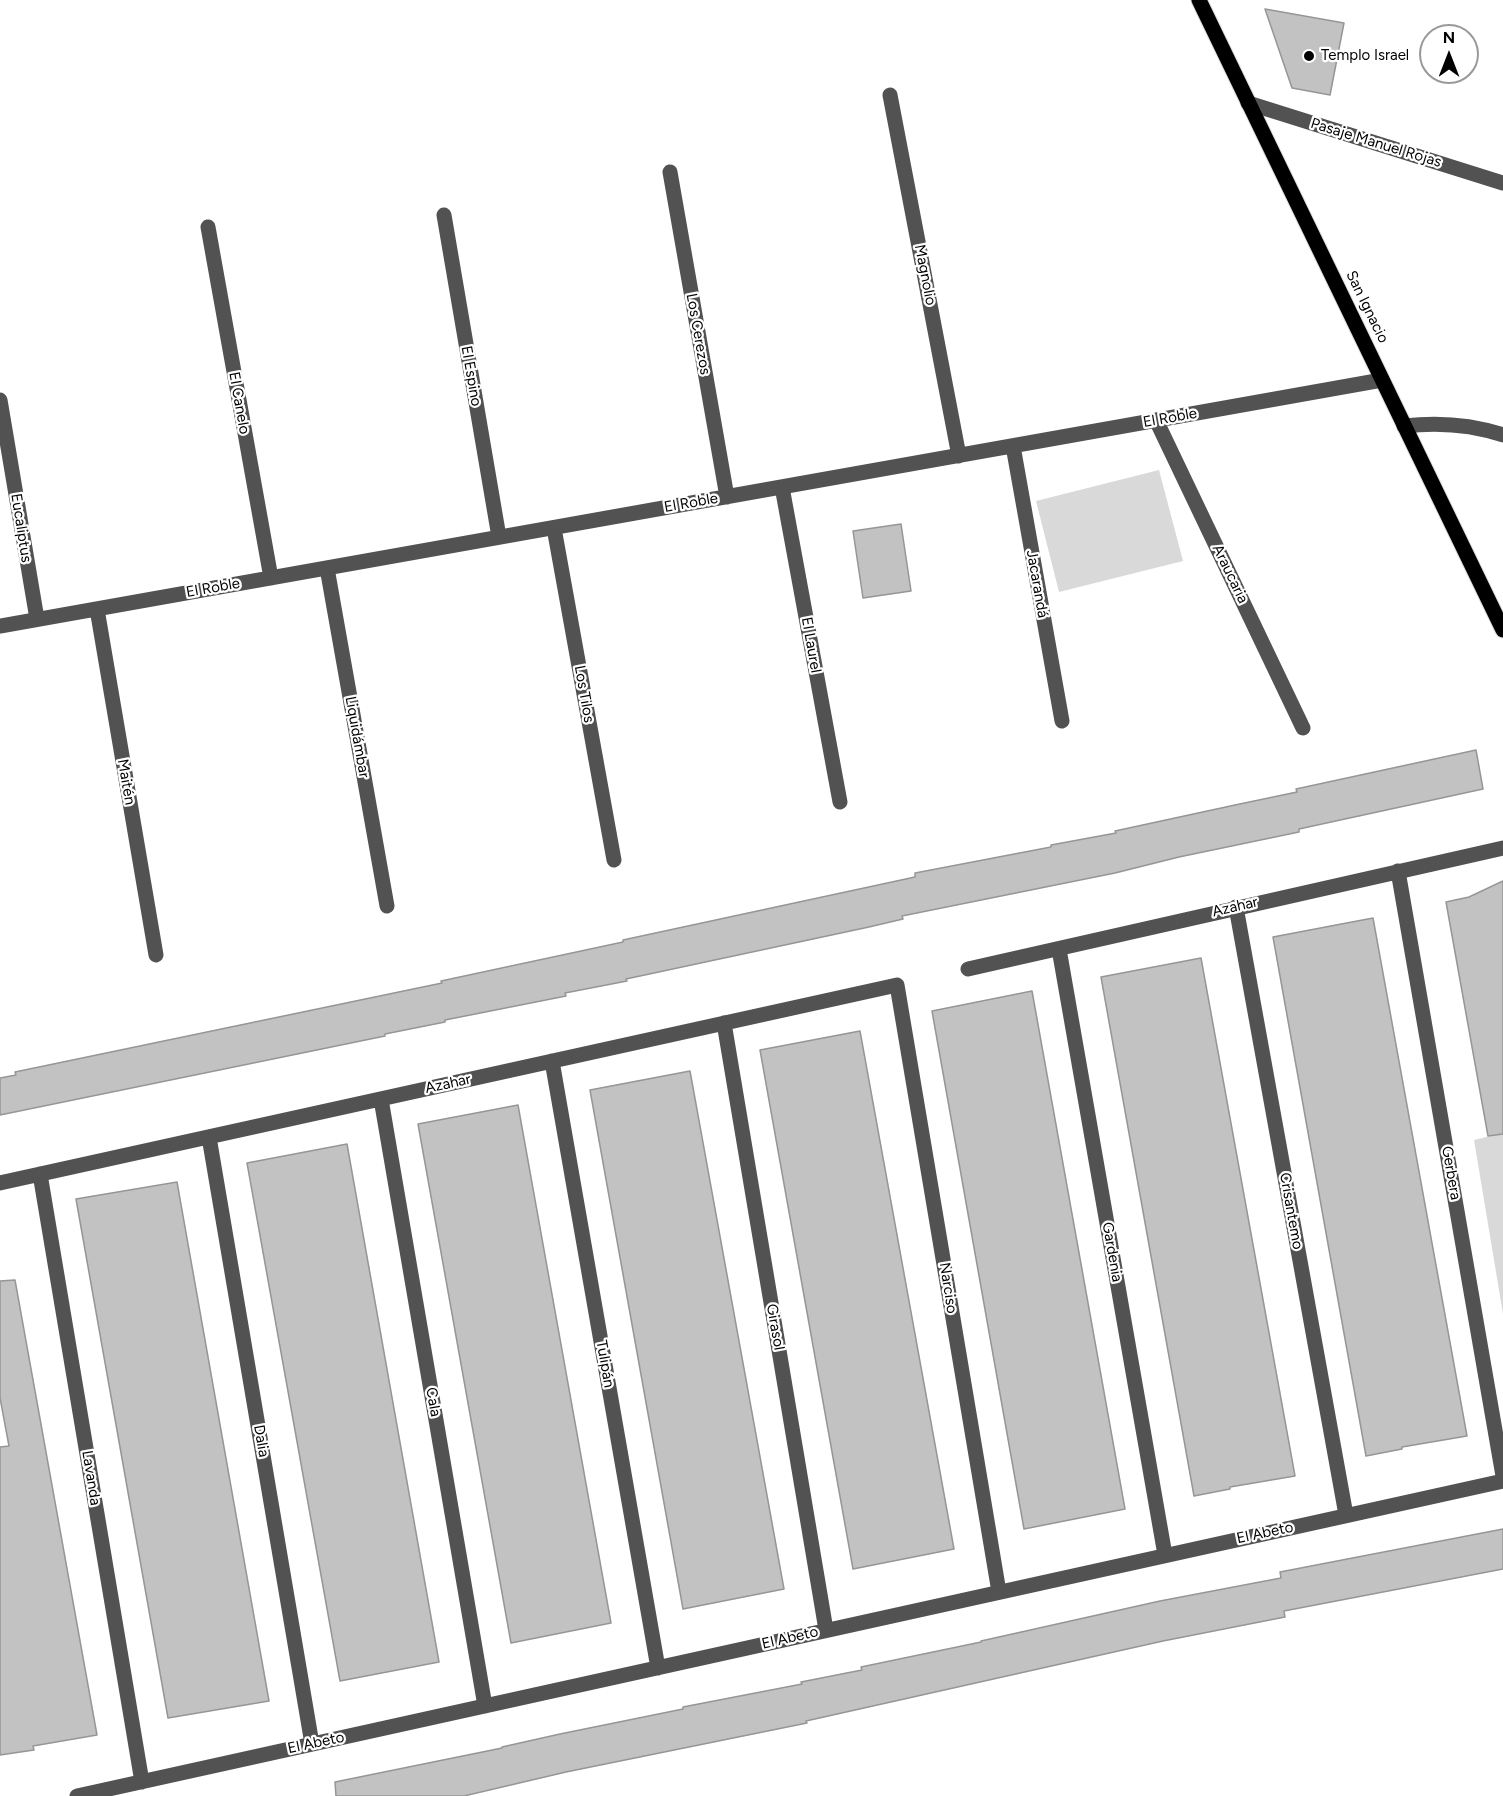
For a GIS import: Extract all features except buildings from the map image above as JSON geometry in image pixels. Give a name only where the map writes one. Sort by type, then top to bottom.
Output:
[{"type":"main road","name":"San Ignacio","points":[[1199,0],[1503,630]]},
{"type":"street","name":"Magnolio","points":[[890,95],[959,456]]},
{"type":"street","name":"Pasaje Manuel Rojas","points":[[1248,103],[1503,183]]},
{"type":"street","name":"Los Cerezos","points":[[670,172],[727,497]]},
{"type":"street","name":"El Espino","points":[[444,215],[499,537]]},
{"type":"street","name":"El Canelo","points":[[208,227],[271,578]]},
{"type":"street","name":"El Roble","points":[[0,626],[1382,380]]},
{"type":"street","name":"Eucaliptus","points":[[0,400],[37,619]]},
{"type":"street","name":"Araucaria","points":[[1156,420],[1303,728]]},
{"type":"street","points":[[1404,426],[1443,423],[1470,426],[1503,435]]},
{"type":"street","name":"Jacarandá","points":[[1013,446],[1062,721]]},
{"type":"street","name":"El Laurel","points":[[782,487],[840,802]]},
{"type":"street","name":"Los Tilos","points":[[554,528],[614,860]]},
{"type":"street","name":"Liquidámbar","points":[[327,568],[387,906]]},
{"type":"street","name":"Maitén","points":[[97,609],[156,955]]},
{"type":"street","name":"Azahar","points":[[968,969],[1503,848]]},
{"type":"street","name":"Gerbera","points":[[1398,871],[1503,1476]]},
{"type":"street","name":"Crisantemo","points":[[1236,907],[1346,1515]]},
{"type":"street","name":"Gardenia","points":[[1059,949],[1165,1555]]},
{"type":"street","name":"Azahar","points":[[0,1183],[897,985]]},
{"type":"street","name":"Narciso","points":[[897,985],[999,1592]]},
{"type":"street","name":"Girasol","points":[[724,1023],[826,1630]]},
{"type":"street","name":"Tulipán","points":[[552,1061],[658,1668]]},
{"type":"street","name":"Cala","points":[[381,1099],[485,1706]]},
{"type":"street","name":"Dalia","points":[[209,1137],[312,1744]]},
{"type":"street","name":"Lavanda","points":[[40,1174],[142,1782]]},
{"type":"street","name":"El Abeto","points":[[77,1796],[1503,1481]]},
{"type":"shaded area","points":[[1159,470],[1183,561],[1059,592],[1036,501]]},
{"type":"shaded area","points":[[1503,1133],[1503,1314],[1474,1140]]},
{"type":"place","name":"Templo Israel","points":[[1309,56]]}]
